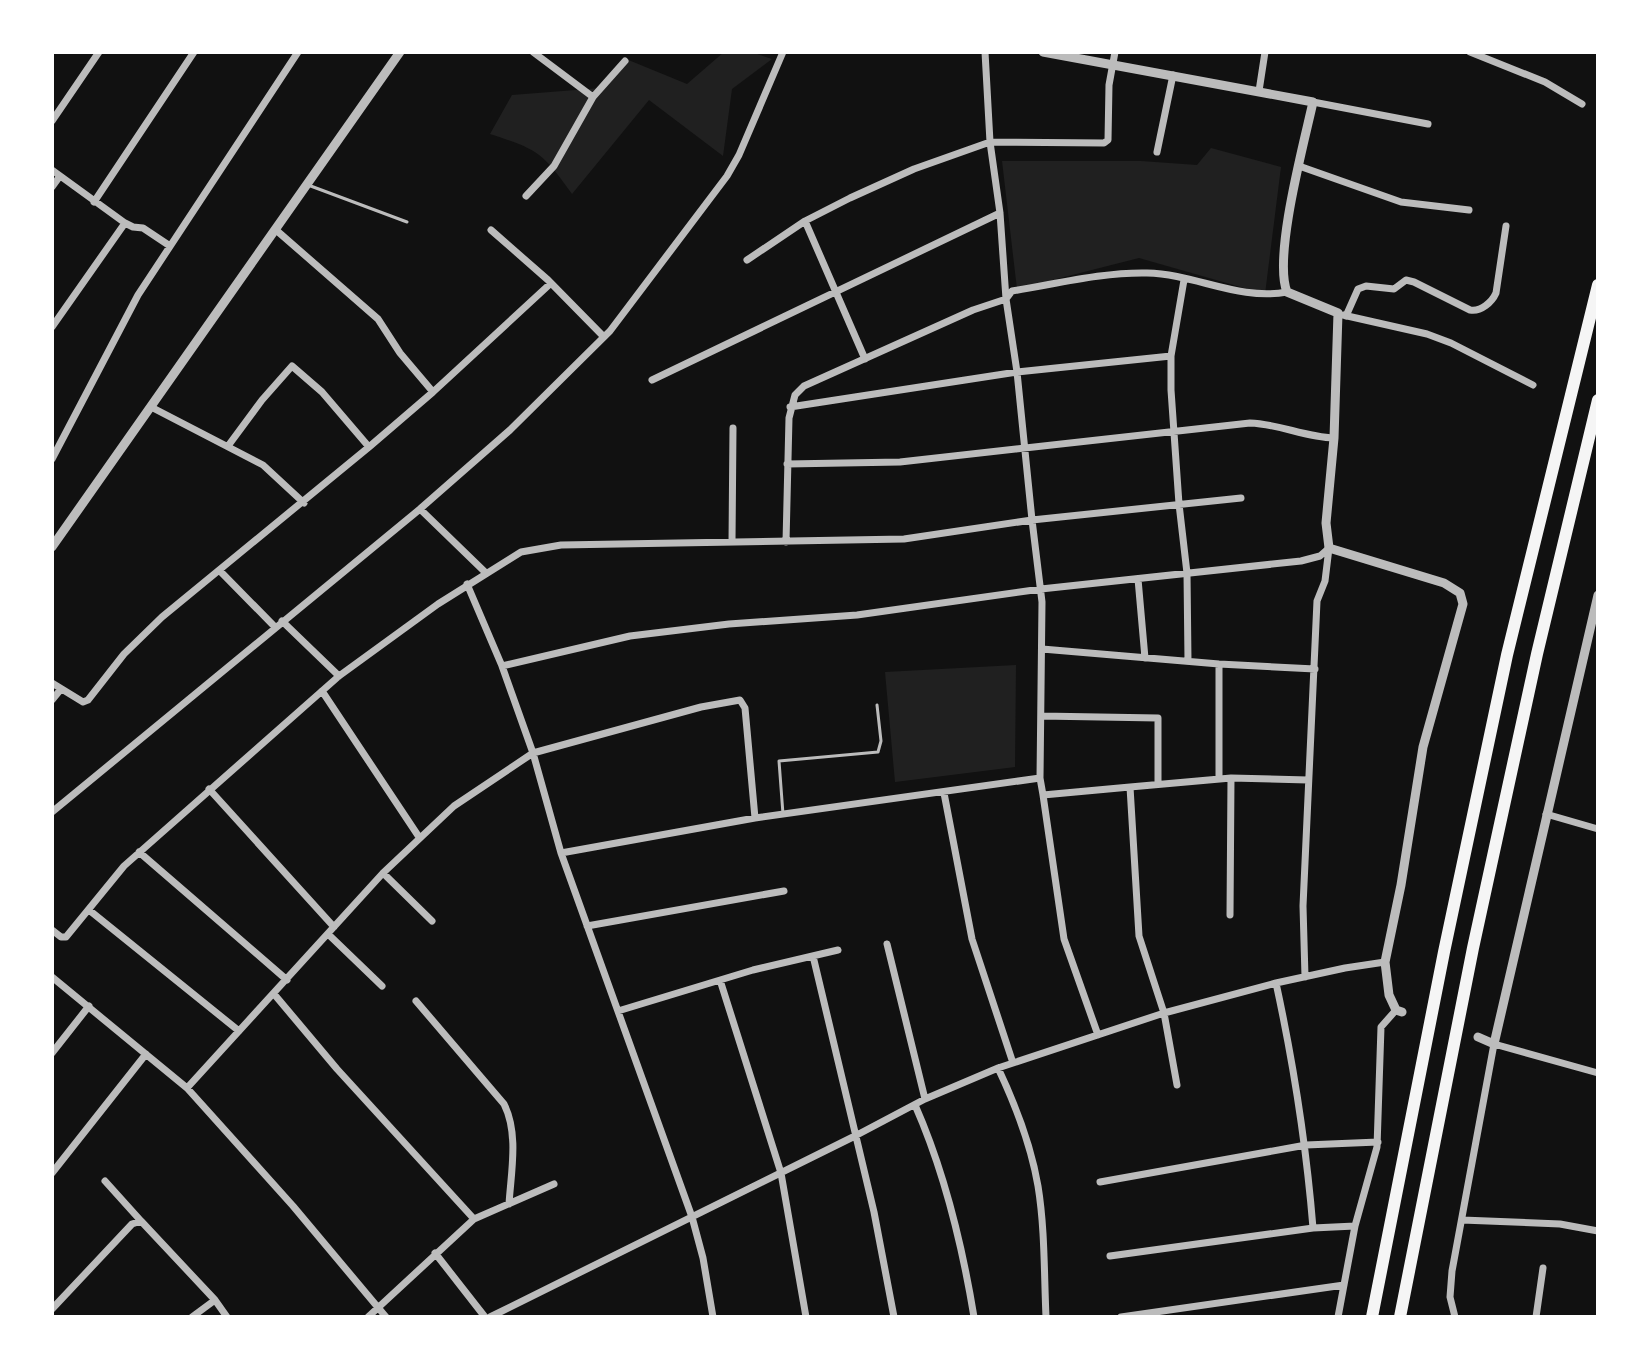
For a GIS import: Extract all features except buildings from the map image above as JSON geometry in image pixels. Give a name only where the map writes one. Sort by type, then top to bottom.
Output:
[{"type":"highway","points":[[1372,1317],[1507,655],[1598,285]]},
{"type":"highway","points":[[1400,1317],[1473,948],[1537,654],[1598,400]]},
{"type":"street","points":[[52,121],[99,52]]},
{"type":"street","points":[[94,202],[194,52]]},
{"type":"street","points":[[52,459],[132,305],[298,52]]},
{"type":"street","points":[[52,547],[400,52]]},
{"type":"street","points":[[533,52],[593,97]]},
{"type":"street","points":[[52,812],[420,509],[510,430],[604,337],[734,164],[783,52]]},
{"type":"street","points":[[985,52],[990,142],[1000,213],[1006,299],[1041,589],[1040,778],[1064,939],[1098,1035]]},
{"type":"street","points":[[1043,52],[1428,124]]},
{"type":"street","points":[[747,260],[805,221],[914,169],[990,142],[1104,143],[1108,140],[1115,52]]},
{"type":"street","points":[[1259,91],[1265,52]]},
{"type":"street","points":[[1470,52],[1545,82],[1582,104]]},
{"type":"street","points":[[526,196],[554,166],[593,97],[625,61]]},
{"type":"street","points":[[1157,152],[1173,75]]},
{"type":"street","points":[[1287,292],[1282,276],[1292,201],[1313,102]]},
{"type":"street","points":[[1299,166],[1390,198],[1430,207],[1469,210]]},
{"type":"street","points":[[52,170],[125,223],[143,228],[170,246]]},
{"type":"street","points":[[52,187],[60,176]]},
{"type":"street","points":[[652,380],[1000,213]]},
{"type":"street","points":[[805,221],[865,359]]},
{"type":"street","points":[[52,327],[125,223]]},
{"type":"street","points":[[1305,977],[1303,906],[1317,601],[1325,581],[1329,548],[1326,523],[1342,315],[1358,289],[1366,286],[1394,289],[1406,280],[1470,310],[1478,310],[1496,293],[1506,226]]},
{"type":"street","points":[[276,230],[381,321],[400,353],[433,392]]},
{"type":"street","points":[[491,230],[604,337]]},
{"type":"street","points":[[786,542],[790,407],[798,391],[973,310],[1006,299],[1012,291],[1122,274],[1149,273],[1259,295],[1287,292],[1342,315],[1427,334],[1451,343],[1533,385]]},
{"type":"street","points":[[1184,280],[1171,356],[1173,431],[1187,573],[1188,661]]},
{"type":"street","points":[[52,683],[83,702],[88,700],[137,641],[433,392],[550,284]]},
{"type":"street","points":[[790,407],[1017,372],[1171,356]]},
{"type":"street","points":[[228,446],[292,366],[322,392],[369,447]]},
{"type":"street","points":[[151,407],[271,471],[304,503]]},
{"type":"street","points":[[787,464],[900,462],[1024,450],[1223,424],[1258,423],[1334,438]]},
{"type":"street","points":[[732,542],[733,428]]},
{"type":"street","points":[[52,930],[66,937],[139,852],[339,676],[467,584],[521,552],[545,547],[917,538],[1032,520],[1241,498]]},
{"type":"street","points":[[420,509],[486,573]]},
{"type":"street","points":[[502,666],[630,636],[729,624],[857,615],[1041,589],[1312,559],[1329,548],[1444,583],[1460,593],[1463,604],[1423,747],[1385,962],[1386,986],[1399,1011],[1381,1027],[1378,1142],[1355,1226],[1338,1317]]},
{"type":"street","points":[[220,571],[339,676]]},
{"type":"street","points":[[1138,579],[1145,658]]},
{"type":"street","points":[[467,584],[502,666],[533,753],[561,853],[692,1217],[713,1317]]},
{"type":"street","points":[[1455,1317],[1450,1287],[1494,1044],[1546,814],[1594,628],[1598,595]]},
{"type":"street","points":[[1042,649],[1315,669]]},
{"type":"street","points":[[1219,664],[1219,778]]},
{"type":"street","points":[[52,700],[61,689]]},
{"type":"street","points":[[322,691],[419,837]]},
{"type":"street","points":[[187,1088],[419,837],[454,806],[533,753],[701,707],[740,700],[745,708],[755,818]]},
{"type":"street","points":[[1041,716],[1158,718],[1158,784]]},
{"type":"street","points":[[561,853],[755,818],[1040,778]]},
{"type":"street","points":[[1043,795],[1219,778],[1308,780]]},
{"type":"street","points":[[1230,915],[1231,778]]},
{"type":"street","points":[[1130,787],[1139,936],[1164,1013],[1177,1085]]},
{"type":"street","points":[[209,789],[334,927]]},
{"type":"street","points":[[944,793],[972,939],[1013,1063]]},
{"type":"street","points":[[1546,814],[1598,829]]},
{"type":"street","points":[[139,852],[287,980]]},
{"type":"street","points":[[383,873],[432,921]]},
{"type":"street","points":[[587,926],[784,891]]},
{"type":"street","points":[[89,910],[239,1031]]},
{"type":"street","points":[[328,934],[382,986]]},
{"type":"street","points":[[887,944],[925,1099]]},
{"type":"street","points":[[618,1011],[720,980],[838,950]]},
{"type":"street","points":[[813,956],[874,1212],[894,1317]]},
{"type":"street","points":[[435,1253],[487,1317],[925,1099],[998,1068],[1164,1013],[1276,983],[1385,962]]},
{"type":"street","points":[[52,977],[187,1088],[293,1206],[386,1317]]},
{"type":"street","points":[[720,980],[781,1173],[806,1317]]},
{"type":"street","points":[[1276,983],[1295,1069],[1313,1228]]},
{"type":"street","points":[[274,994],[337,1069],[474,1219]]},
{"type":"street","points":[[416,1001],[509,1113],[512,1136],[509,1204]]},
{"type":"street","points":[[52,1053],[89,1006]]},
{"type":"street","points":[[1478,1037],[1598,1073]]},
{"type":"street","points":[[52,1173],[146,1054]]},
{"type":"street","points":[[998,1068],[1030,1150],[1038,1186],[1046,1317]]},
{"type":"street","points":[[915,1105],[929,1136],[961,1240],[974,1317]]},
{"type":"street","points":[[1100,1182],[1306,1145],[1378,1142]]},
{"type":"street","points":[[105,1181],[215,1300],[227,1317]]},
{"type":"street","points":[[368,1317],[474,1219],[554,1184]]},
{"type":"street","points":[[1462,1220],[1560,1224],[1598,1231]]},
{"type":"street","points":[[52,1309],[132,1224],[141,1221]]},
{"type":"street","points":[[1110,1256],[1313,1228],[1355,1226]]},
{"type":"street","points":[[1536,1317],[1543,1268]]},
{"type":"street","points":[[1121,1317],[1344,1285]]},
{"type":"street","points":[[192,1317],[215,1300]]},
{"type":"lane","points":[[308,185],[407,222]]},
{"type":"lane","points":[[783,814],[779,761],[878,752],[881,741],[877,705]]},
{"type":"shaded area","points":[[724,52],[751,52],[772,59],[732,89],[723,156],[649,100],[572,194],[538,154],[490,134],[512,95],[601,88],[626,59],[687,84]]},
{"type":"shaded area","points":[[1211,148],[1281,167],[1265,294],[1139,258],[1017,289],[1002,161],[1141,161],[1197,165]]},
{"type":"shaded area","points":[[1016,665],[1015,767],[895,782],[885,672]]}]
